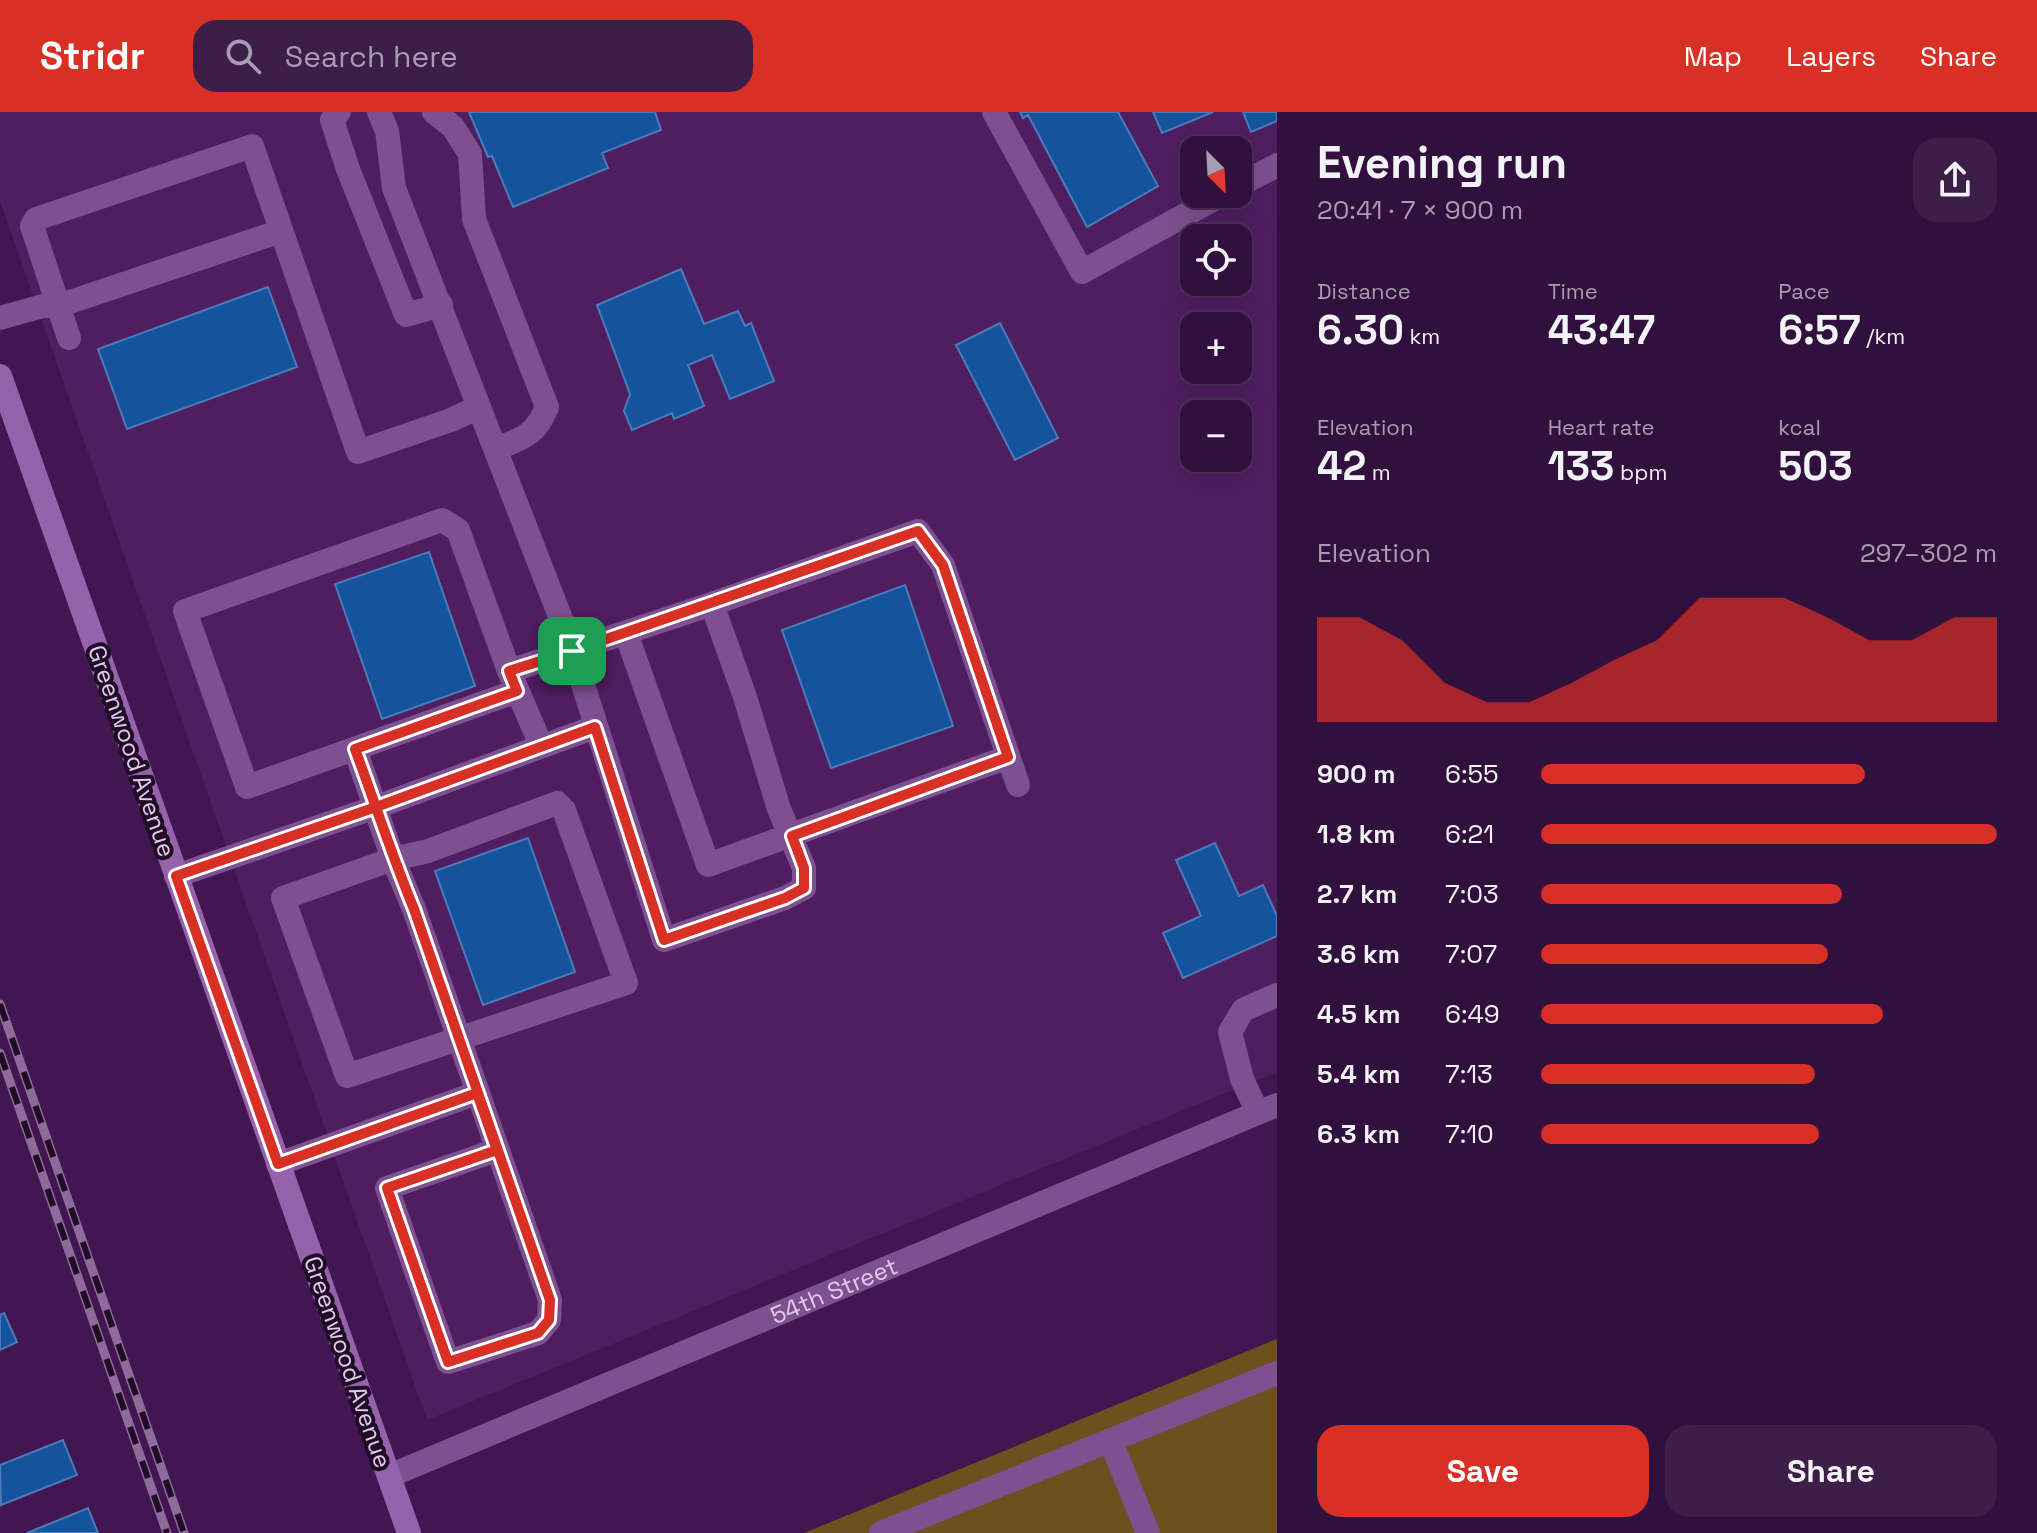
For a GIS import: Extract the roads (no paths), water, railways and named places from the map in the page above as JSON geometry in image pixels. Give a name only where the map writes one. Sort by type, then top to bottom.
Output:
[{"type":"main road","name":"Greenwood Avenue","points":[[0,376],[409,1533]]},
{"type":"street","points":[[339,112],[332,120],[348,169],[406,315],[441,305]]},
{"type":"street","points":[[379,112],[387,131],[394,188],[572,651],[664,940],[785,898],[804,888],[804,868],[779,809],[745,697],[712,604]]},
{"type":"street","points":[[434,112],[453,127],[470,154],[474,219],[547,407],[540,425],[525,437],[496,449]]},
{"type":"street","points":[[994,112],[1082,272],[1198,208]]},
{"type":"street","points":[[69,338],[32,226],[36,219],[252,146],[358,452],[451,420],[479,407]]},
{"type":"street","points":[[1252,178],[1277,165]]},
{"type":"street","points":[[0,318],[43,306],[58,306],[281,231]]},
{"type":"street","points":[[541,745],[513,681],[458,530],[442,520],[185,611],[247,787],[355,749],[513,681],[572,651],[918,531],[943,565],[1018,785]]},
{"type":"street","points":[[626,633],[708,865],[1008,757]]},
{"type":"street","points":[[176,876],[595,727]]},
{"type":"street","points":[[355,749],[393,859],[414,909],[550,1300],[549,1320],[538,1333],[448,1362],[387,1188],[497,1150]]},
{"type":"street","points":[[557,803],[564,810],[626,983],[347,1076],[283,898],[393,859],[428,851],[557,803]]},
{"type":"street","points":[[1268,1109],[1242,1079],[1230,1032],[1243,1010],[1277,995]]},
{"type":"street","points":[[278,1164],[477,1093]]},
{"type":"street","name":"54th Street","points":[[389,1476],[1268,1109]]},
{"type":"street","points":[[881,1533],[1277,1373]]},
{"type":"street","points":[[1111,1442],[1148,1533]]},
{"type":"railway","points":[[0,1004],[184,1533]]},
{"type":"railway","points":[[0,1053],[167,1533]]}]
